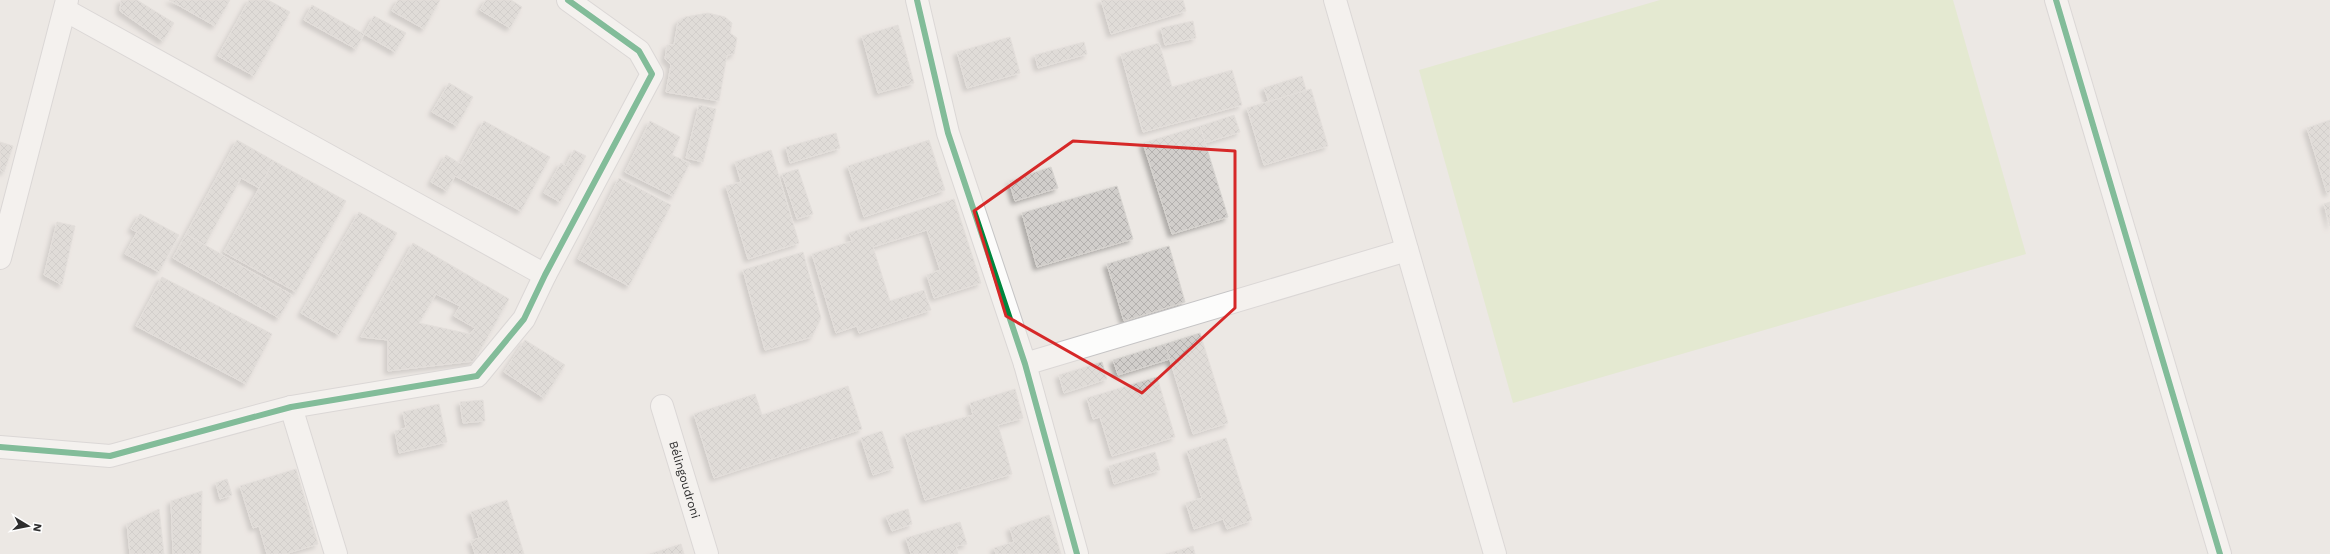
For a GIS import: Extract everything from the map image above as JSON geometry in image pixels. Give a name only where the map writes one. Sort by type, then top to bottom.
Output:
[{"type":"street","points":[[0,447],[110,456],[291,408],[476,376],[524,319],[544,275],[652,74],[639,51],[568,0]]},
{"type":"street","points":[[917,0],[948,133],[1025,364],[1077,554]]},
{"type":"street","points":[[1335,0],[1495,554]]},
{"type":"street","points":[[2056,0],[2220,554]]},
{"type":"street","points":[[0,258],[66,5],[544,275]]},
{"type":"street","points":[[1025,364],[1407,250]]},
{"type":"street","name":"Bélingoudroni","points":[[662,406],[707,554]]},
{"type":"street","points":[[291,408],[336,554]]},
{"type":"highlighted area","points":[[1073,141],[1235,151],[1235,308],[1142,393],[1006,316],[974,211]]},
{"type":"green space","points":[[1660,0],[1953,0],[2026,254],[1513,403],[1419,70]]},
{"type":"building","points":[[121,0],[137,0],[174,23],[163,41],[120,11]]},
{"type":"building","points":[[169,0],[230,0],[215,26]]},
{"type":"building","points":[[249,0],[268,0],[290,12],[254,76],[218,56]]},
{"type":"building","points":[[398,0],[440,0],[424,29],[392,11]]},
{"type":"building","points":[[486,0],[511,0],[522,7],[510,28],[480,10]]},
{"type":"building","points":[[1101,0],[1183,0],[1186,11],[1111,34]]},
{"type":"building","points":[[312,5],[364,34],[356,49],[304,20]]},
{"type":"building","points":[[708,13],[725,17],[732,23],[730,33],[737,38],[734,54],[727,55],[719,101],[666,92],[671,65],[665,59],[667,45],[674,45],[678,22],[685,17]]},
{"type":"building","points":[[374,16],[406,33],[395,52],[364,34]]},
{"type":"building","points":[[1193,21],[1196,38],[1165,45],[1161,28]]},
{"type":"building","points":[[898,25],[914,83],[878,93],[862,36]]},
{"type":"building","points":[[1010,37],[1020,73],[967,88],[957,52]]},
{"type":"building","points":[[1084,42],[1087,54],[1038,68],[1035,55]]},
{"type":"building","points":[[1159,43],[1172,87],[1232,70],[1242,105],[1143,132],[1121,54]]},
{"type":"building","points":[[1302,76],[1306,90],[1269,102],[1264,88]]},
{"type":"building","points":[[449,83],[473,97],[457,126],[432,112]]},
{"type":"building","points":[[1311,89],[1328,146],[1264,165],[1247,108]]},
{"type":"building","points":[[699,105],[716,109],[703,162],[686,158]]},
{"type":"building","points":[[1234,115],[1240,132],[1205,143],[1200,126]]},
{"type":"building","points":[[2330,120],[2330,192],[2327,193],[2307,128]]},
{"type":"building","points":[[484,121],[550,157],[521,211],[455,176],[447,191],[431,182],[446,155],[461,164]]},
{"type":"building","points":[[650,121],[680,137],[672,155],[690,163],[673,196],[625,172]]},
{"type":"building","points":[[1200,126],[1228,217],[1172,234],[1143,143]]},
{"type":"building","points":[[836,133],[840,148],[790,163],[786,147]]},
{"type":"building","points":[[237,140],[274,161],[259,188],[241,178],[205,245],[186,234]]},
{"type":"building","points":[[929,140],[945,190],[864,217],[848,166]]},
{"type":"building","points":[[0,142],[13,146],[4,172],[0,170]]},
{"type":"building","points":[[574,150],[586,156],[560,202],[544,193],[561,163],[566,166]]},
{"type":"building","points":[[771,150],[799,243],[748,259],[726,186],[741,182],[735,162]]},
{"type":"building","points":[[274,161],[346,201],[296,292],[224,252]]},
{"type":"building","points":[[1051,167],[1058,188],[1015,201],[1009,181]]},
{"type":"building","points":[[798,169],[813,214],[797,219],[782,174]]},
{"type":"building","points":[[619,178],[671,205],[629,286],[578,259]]},
{"type":"building","points":[[1117,186],[1133,239],[1037,267],[1022,213]]},
{"type":"building","points":[[954,199],[981,283],[934,298],[927,275],[940,270],[927,230],[873,247],[890,301],[924,290],[931,310],[859,333],[857,326],[836,333],[812,254],[852,241],[849,233]]},
{"type":"building","points":[[2330,202],[2330,226],[2324,204]]},
{"type":"building","points":[[359,212],[397,233],[339,335],[301,313]]},
{"type":"building","points":[[140,214],[179,235],[159,272],[125,254],[137,232],[131,229]]},
{"type":"building","points":[[57,222],[75,226],[62,285],[44,275]]},
{"type":"building","points":[[186,234],[292,295],[279,318],[173,258]]},
{"type":"building","points":[[413,243],[509,299],[474,361],[388,371],[388,340],[361,337]],"holes":[[[436,294],[460,306],[454,316],[475,328],[470,334],[419,323]]]},
{"type":"building","points":[[1169,246],[1185,302],[1124,321],[1107,264]]},
{"type":"building","points":[[803,252],[821,318],[812,337],[765,350],[743,270]]},
{"type":"building","points":[[162,277],[272,334],[246,384],[136,326]]},
{"type":"building","points":[[1200,333],[1228,423],[1193,434],[1165,344]]},
{"type":"building","points":[[525,340],[565,365],[544,398],[504,372]]},
{"type":"building","points":[[1165,344],[1170,359],[1118,375],[1113,360]]},
{"type":"building","points":[[1102,362],[1107,379],[1064,393],[1059,375]]},
{"type":"building","points":[[1157,377],[1175,437],[1112,456],[1100,417],[1093,419],[1087,398]]},
{"type":"building","points":[[848,386],[862,429],[714,478],[694,414],[755,394],[762,415]]},
{"type":"building","points":[[1015,389],[1023,418],[998,425],[1012,474],[925,500],[905,434],[973,415],[970,403]]},
{"type":"building","points":[[483,400],[485,421],[463,423],[460,402]]},
{"type":"building","points":[[439,404],[447,442],[399,453],[395,431],[406,428],[403,412]]},
{"type":"building","points":[[882,431],[894,468],[873,475],[861,438]]},
{"type":"building","points":[[1226,438],[1252,520],[1227,529],[1223,519],[1194,529],[1186,503],[1202,498],[1187,451]]},
{"type":"building","points":[[1155,452],[1160,470],[1114,484],[1109,466]]},
{"type":"building","points":[[296,469],[318,544],[285,554],[267,554],[259,526],[253,528],[240,486]]},
{"type":"building","points":[[227,479],[232,495],[220,499],[216,483]]},
{"type":"building","points":[[202,491],[201,554],[173,554],[171,501]]},
{"type":"building","points":[[507,500],[524,554],[475,554],[471,541],[479,538],[471,512]]},
{"type":"building","points":[[159,509],[164,554],[130,554],[127,524]]},
{"type":"building","points":[[908,509],[912,524],[892,531],[886,516]]},
{"type":"building","points":[[1049,515],[1061,554],[996,554],[994,548],[1014,542],[1010,528]]},
{"type":"building","points":[[960,522],[967,544],[956,546],[958,554],[911,554],[906,538]]},
{"type":"building","points":[[681,544],[684,554],[650,554]]},
{"type":"building","points":[[1193,546],[1195,554],[1166,554]]},
{"type":"cycle path","points":[[0,447],[110,456],[291,407],[477,376],[524,319],[545,275],[652,74],[639,51],[568,0]]},
{"type":"cycle path","points":[[917,0],[948,133],[1025,364],[1077,554]]},
{"type":"cycle path","points":[[2056,0],[2220,554]]}]
